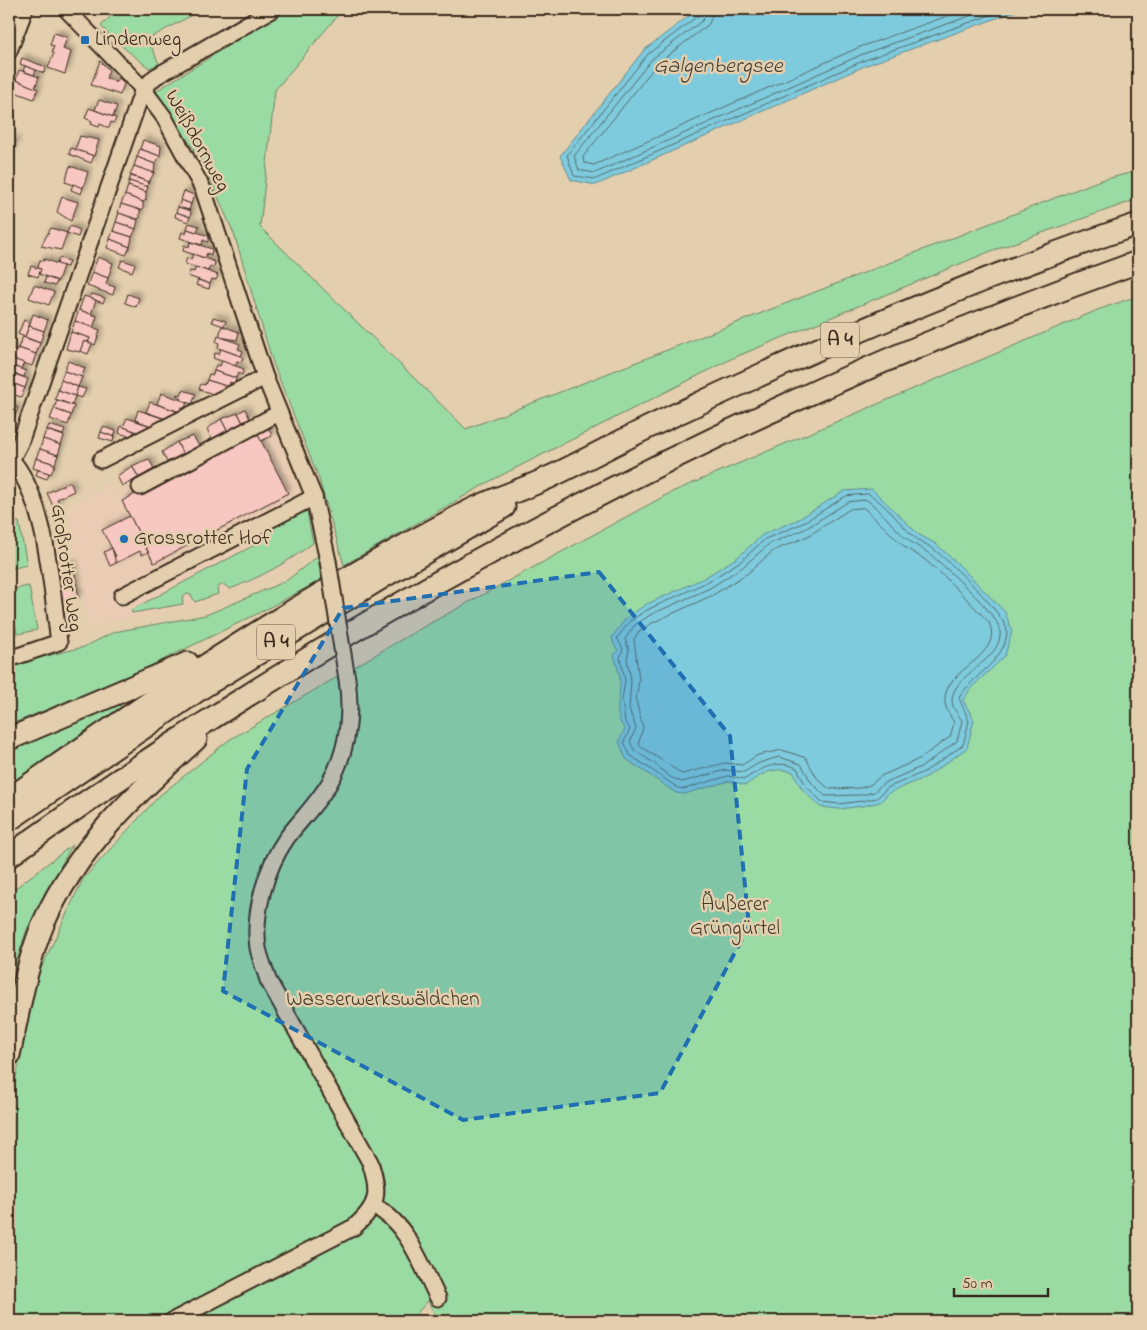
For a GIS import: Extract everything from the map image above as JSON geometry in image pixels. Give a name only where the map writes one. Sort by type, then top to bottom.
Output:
[{"type":"highway","name":"A 4","points":[[9,820],[206,685],[383,577],[473,527],[550,477],[664,420],[860,331],[1033,262],[1138,224]]},
{"type":"highway","name":"A 4","points":[[9,856],[94,795],[245,695],[477,560],[602,493],[821,388],[913,349],[1138,262]]},
{"type":"highway","points":[[9,799],[130,713],[252,635],[466,512],[550,477]]},
{"type":"highway","points":[[9,739],[252,635]]},
{"type":"highway","points":[[9,1054],[31,959],[60,890],[78,862],[105,827],[135,795],[245,695]]},
{"type":"street","points":[[9,51],[25,9]]},
{"type":"street","name":"Weißdornweg","points":[[66,9],[143,89],[164,117],[203,189],[265,377],[314,497],[328,561],[347,679],[350,721],[342,755],[330,783],[285,841],[270,873],[258,912],[258,947],[268,980],[370,1162],[377,1182],[373,1206]]},
{"type":"street","points":[[10,460],[20,443],[143,89],[156,77],[273,9]]},
{"type":"street","points":[[101,460],[265,377]]},
{"type":"street","points":[[140,487],[280,414]]},
{"type":"street","name":"Großrotter Weg","points":[[9,659],[60,642],[39,513],[27,480],[10,460]]},
{"type":"street","points":[[122,596],[314,497]]},
{"type":"street","points":[[172,1321],[354,1227],[366,1216],[373,1206],[386,1212],[400,1227],[438,1298]]},
{"type":"highlighted area","points":[[599,572],[730,736],[749,926],[660,1093],[463,1120],[223,991],[247,769],[343,608]]},
{"type":"shaded area","points":[[269,414],[308,514],[313,543],[288,568],[197,604],[88,626],[67,507],[111,484],[116,495]]},
{"type":"green space","points":[[118,9],[203,9],[148,39],[159,64],[149,68],[114,40],[101,26]]},
{"type":"green space","points":[[287,9],[343,9],[275,90],[260,227],[466,429],[1098,181],[1138,171],[1138,199],[991,251],[733,358],[494,479],[344,565],[319,479],[273,363],[234,234],[205,167],[156,91]]},
{"type":"green space","name":"Äußerer Grüngürtel","points":[[1138,296],[1138,1321],[432,1321],[435,1315],[428,1301],[410,1321],[9,1321],[9,1110],[38,975],[83,879],[159,796],[229,740],[416,631],[672,492],[1100,309]]},
{"type":"green space","points":[[306,507],[313,543],[283,563],[252,580],[230,589],[223,584],[217,588],[218,594],[195,602],[191,595],[187,594],[182,597],[183,604],[132,613],[131,610],[264,540],[260,531]]},
{"type":"green space","points":[[19,522],[27,565],[9,569],[9,524]]},
{"type":"green space","points":[[318,556],[321,580],[255,615],[142,670],[9,725],[9,665],[84,647],[114,632],[206,615],[286,581]]},
{"type":"green space","points":[[29,586],[37,630],[17,634],[9,590]]},
{"type":"green space","points":[[118,704],[122,707],[9,787],[9,750]]},
{"type":"green space","points":[[72,845],[27,929],[9,985],[9,893]]},
{"type":"water","name":"Galgenbergsee","points":[[698,9],[1022,9],[867,65],[596,185],[571,180],[560,156],[644,50]]},
{"type":"water","points":[[872,489],[918,534],[936,544],[958,564],[1005,612],[1012,631],[1005,656],[971,688],[963,700],[974,720],[967,748],[928,776],[889,793],[880,802],[839,809],[820,807],[802,789],[793,772],[786,770],[768,772],[746,785],[729,781],[684,794],[676,793],[626,759],[619,741],[625,729],[621,724],[618,712],[620,679],[614,655],[618,650],[614,645],[612,637],[626,618],[645,605],[704,578],[738,557],[762,535],[799,519],[844,491]]},
{"type":"building","points":[[54,33],[67,37],[63,49],[71,52],[65,74],[48,68],[54,53],[52,52],[54,46],[50,45]]},
{"type":"building","points":[[22,58],[46,67],[44,73],[20,64]]},
{"type":"building","points":[[100,61],[109,70],[106,78],[116,82],[118,78],[124,84],[120,95],[91,85]]},
{"type":"building","points":[[25,66],[36,70],[34,75],[23,71]]},
{"type":"building","points":[[19,70],[39,77],[35,88],[16,80]]},
{"type":"building","points":[[16,80],[38,89],[34,99],[12,91]]},
{"type":"building","points":[[99,100],[117,106],[113,117],[95,110]]},
{"type":"building","points":[[89,108],[116,118],[114,123],[111,122],[109,128],[100,124],[99,127],[91,124],[92,121],[85,118]]},
{"type":"building","points":[[80,136],[99,140],[94,156],[75,150]]},
{"type":"building","points":[[9,138],[16,141],[10,155],[9,154]]},
{"type":"building","points":[[143,140],[161,146],[160,156],[140,149]]},
{"type":"building","points":[[71,148],[94,156],[91,163],[69,154]]},
{"type":"building","points":[[140,149],[160,156],[155,164],[137,157]]},
{"type":"building","points":[[137,157],[155,164],[154,173],[134,166]]},
{"type":"building","points":[[70,166],[88,172],[83,188],[65,182]]},
{"type":"building","points":[[134,166],[154,173],[149,182],[130,175]]},
{"type":"building","points":[[131,176],[149,182],[147,187],[129,181]]},
{"type":"building","points":[[129,181],[148,187],[146,192],[128,186]]},
{"type":"building","points":[[73,184],[83,188],[81,194],[71,190]]},
{"type":"building","points":[[128,186],[146,192],[146,200],[143,202],[125,195]]},
{"type":"building","points":[[184,191],[194,195],[191,204],[181,200]]},
{"type":"building","points":[[125,195],[143,202],[143,209],[140,210],[121,204]]},
{"type":"building","points":[[62,197],[78,202],[71,221],[57,212]]},
{"type":"building","points":[[181,200],[191,204],[189,210],[178,207]]},
{"type":"building","points":[[121,204],[140,210],[140,218],[137,219],[118,213]]},
{"type":"building","points":[[178,207],[191,211],[190,217],[176,212]]},
{"type":"building","points":[[176,212],[190,217],[188,222],[175,217]]},
{"type":"building","points":[[119,213],[138,220],[136,229],[116,222]]},
{"type":"building","points":[[116,222],[136,229],[132,237],[113,231]]},
{"type":"building","points":[[189,223],[199,226],[197,232],[187,229]]},
{"type":"building","points":[[70,226],[80,230],[78,237],[67,233]]},
{"type":"building","points":[[51,228],[67,233],[61,250],[41,246]]},
{"type":"building","points":[[187,229],[209,236],[208,242],[203,240],[202,245],[180,238],[182,232],[186,234]]},
{"type":"building","points":[[113,231],[132,237],[130,247],[110,239]]},
{"type":"building","points":[[110,239],[130,247],[126,255],[107,248]]},
{"type":"building","points":[[190,242],[212,249],[211,255],[207,253],[205,258],[183,251],[184,245],[189,247]]},
{"type":"building","points":[[193,254],[215,262],[214,267],[210,266],[208,271],[185,264],[187,258],[191,260]]},
{"type":"building","points":[[98,257],[113,263],[108,278],[92,272]]},
{"type":"building","points":[[59,258],[69,261],[67,267],[57,264]]},
{"type":"building","points":[[44,259],[63,266],[58,281],[39,274],[41,269],[38,268],[40,260],[44,261]]},
{"type":"building","points":[[122,260],[135,264],[132,272],[119,267]]},
{"type":"building","points":[[31,266],[41,269],[38,277],[28,274]]},
{"type":"building","points":[[196,267],[218,275],[216,280],[212,279],[210,284],[188,276],[190,271],[194,272]]},
{"type":"building","points":[[92,272],[108,278],[106,284],[115,287],[113,295],[87,286]]},
{"type":"building","points":[[46,277],[57,281],[55,286],[44,283]]},
{"type":"building","points":[[198,280],[210,284],[209,289],[196,285]]},
{"type":"building","points":[[34,285],[54,292],[49,305],[29,298]]},
{"type":"building","points":[[92,294],[105,298],[103,303],[90,298]]},
{"type":"building","points":[[128,294],[139,298],[136,307],[125,303]]},
{"type":"building","points":[[84,296],[96,300],[91,314],[79,310]]},
{"type":"building","points":[[79,310],[97,316],[93,328],[75,321]]},
{"type":"building","points":[[33,314],[48,320],[44,331],[29,326]]},
{"type":"building","points":[[213,317],[226,321],[224,326],[212,322]]},
{"type":"building","points":[[24,320],[30,323],[25,337],[18,334]]},
{"type":"building","points":[[75,321],[100,330],[95,345],[88,342],[90,338],[71,332]]},
{"type":"building","points":[[29,326],[44,331],[40,343],[25,337]]},
{"type":"building","points":[[222,326],[239,332],[237,340],[219,337]]},
{"type":"building","points":[[71,332],[90,338],[88,342],[84,341],[80,352],[66,349]]},
{"type":"building","points":[[218,336],[240,344],[238,349],[243,351],[241,356],[218,348],[219,343],[216,342]]},
{"type":"building","points":[[23,337],[40,343],[36,354],[18,348]]},
{"type":"building","points":[[84,341],[92,344],[88,354],[80,351]]},
{"type":"building","points":[[9,348],[17,351],[18,348],[36,354],[32,366],[9,358]]},
{"type":"building","points":[[221,349],[243,357],[241,362],[237,361],[235,366],[213,358],[215,353],[219,354]]},
{"type":"building","points":[[13,359],[24,363],[21,369],[11,366]]},
{"type":"building","points":[[68,361],[85,368],[82,377],[64,371]]},
{"type":"building","points":[[222,361],[244,369],[242,375],[238,373],[236,378],[214,371],[216,365],[220,366]]},
{"type":"building","points":[[15,367],[26,371],[24,377],[13,373]]},
{"type":"building","points":[[64,371],[82,377],[78,387],[61,380]]},
{"type":"building","points":[[214,371],[236,378],[235,384],[230,382],[229,387],[207,380],[209,374],[213,375]]},
{"type":"building","points":[[9,372],[28,379],[25,388],[9,382]]},
{"type":"building","points":[[61,380],[78,387],[75,396],[58,390]]},
{"type":"building","points":[[207,380],[229,387],[221,397],[199,389],[201,384],[205,385]]},
{"type":"building","points":[[9,382],[25,388],[21,397],[9,393]]},
{"type":"building","points":[[78,387],[86,389],[82,398],[75,396]]},
{"type":"building","points":[[58,390],[75,396],[72,405],[55,399]]},
{"type":"building","points":[[183,390],[196,394],[192,404],[180,400],[181,397],[177,396],[177,394],[181,395]]},
{"type":"building","points":[[161,393],[187,402],[185,408],[181,407],[180,412],[157,404]]},
{"type":"building","points":[[57,400],[74,406],[71,415],[54,409]]},
{"type":"building","points":[[150,402],[176,411],[174,416],[170,415],[169,420],[146,412]]},
{"type":"building","points":[[9,405],[18,408],[14,418],[9,416]]},
{"type":"building","points":[[54,409],[71,415],[68,425],[50,419]]},
{"type":"building","points":[[245,409],[250,419],[243,423],[238,413]]},
{"type":"building","points":[[138,410],[165,419],[163,424],[157,428],[135,420]]},
{"type":"building","points":[[238,413],[243,423],[228,432],[221,419]]},
{"type":"building","points":[[127,418],[151,426],[144,434],[123,427]]},
{"type":"building","points":[[221,419],[228,432],[212,439],[207,429]]},
{"type":"building","points":[[267,424],[272,436],[261,441],[255,430]]},
{"type":"building","points":[[49,425],[65,430],[63,435],[47,430]]},
{"type":"building","points":[[121,426],[134,431],[132,437],[119,433]]},
{"type":"building","points":[[103,427],[116,431],[114,437],[101,432]]},
{"type":"building","points":[[46,430],[64,436],[61,445],[43,439]]},
{"type":"building","points":[[256,431],[288,493],[154,563],[122,501]]},
{"type":"building","points":[[101,432],[114,437],[113,442],[99,438]]},
{"type":"building","points":[[193,436],[199,446],[183,455],[177,442]]},
{"type":"building","points":[[43,439],[61,445],[58,455],[40,449]]},
{"type":"building","points":[[177,442],[183,455],[167,462],[162,452]]},
{"type":"building","points":[[40,449],[58,455],[55,464],[36,458]]},
{"type":"building","points":[[36,458],[55,464],[51,474],[33,468]]},
{"type":"building","points":[[149,459],[154,469],[139,478],[132,466]]},
{"type":"building","points":[[132,466],[139,478],[122,486],[117,476]]},
{"type":"building","points":[[38,470],[49,473],[47,479],[36,475]]},
{"type":"building","points":[[70,482],[74,491],[57,499],[59,503],[53,506],[47,493]]},
{"type":"building","name":"Grossrotter Hof","points":[[130,516],[148,552],[142,555],[140,551],[116,563],[113,557],[116,556],[102,530]]},
{"type":"building","points":[[112,548],[116,563],[110,566],[104,552]]},
{"type":"building","points":[[73,564],[79,598],[60,601],[54,567]]},
{"type":"place","name":"Lindenweg","points":[[85,40]]},
{"type":"place","name":"Grossrotter Hof","points":[[124,539]]},
{"type":"park label","name":"Wasserwerkswäldchen","points":[[383,1000]]}]
